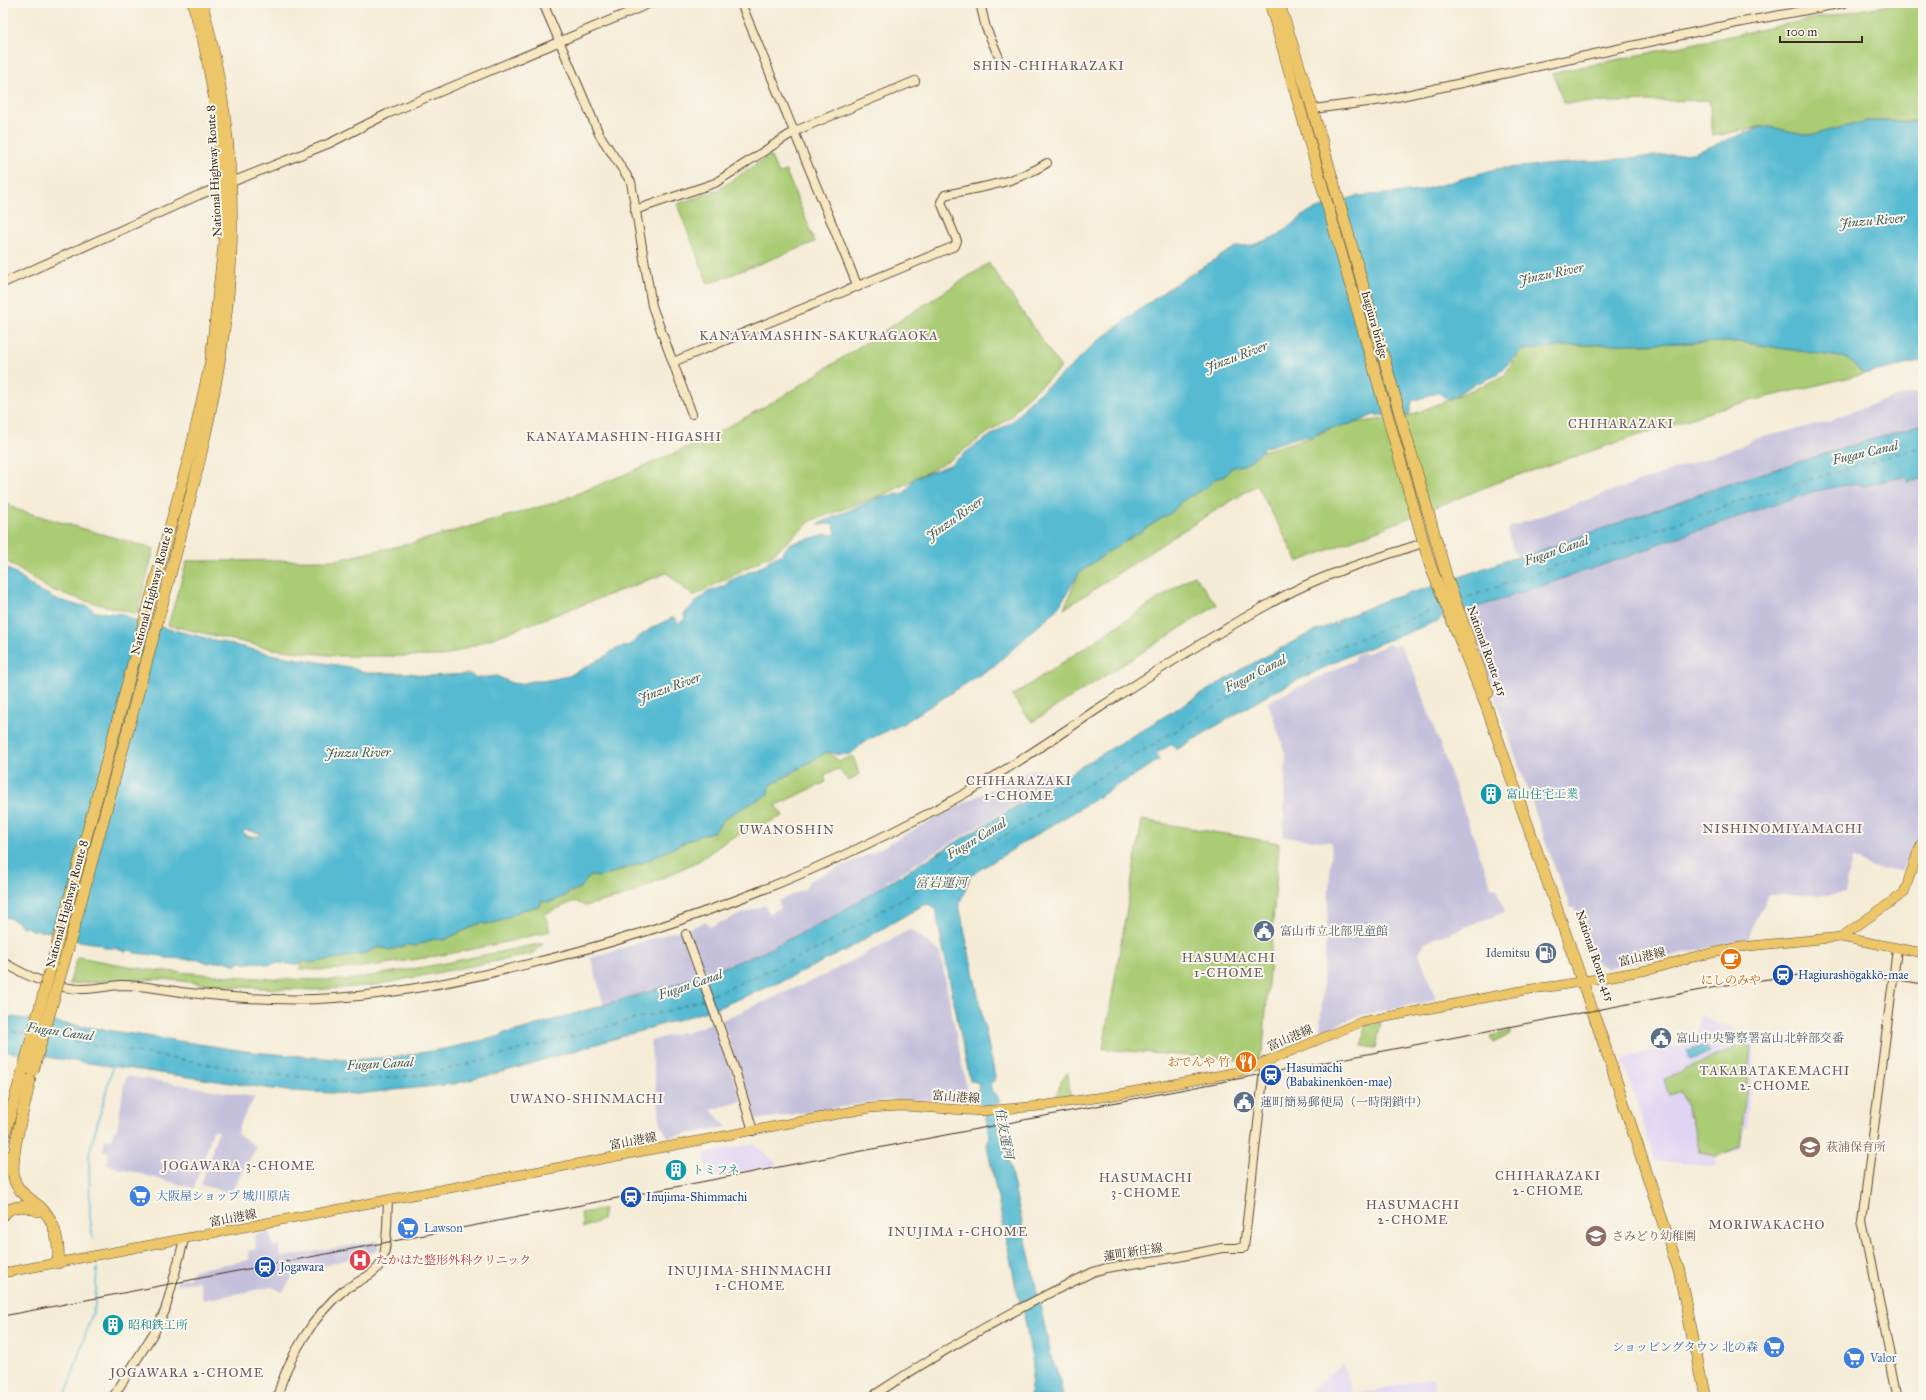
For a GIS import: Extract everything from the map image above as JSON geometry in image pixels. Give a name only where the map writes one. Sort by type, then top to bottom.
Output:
[{"type":"highway","name":"National Highway Route 8","points":[[3,1174],[191,450],[211,360],[224,243],[227,184],[214,96],[204,43],[194,3]]},
{"type":"highway","name":"National Highway Route 8","points":[[3,1140],[29,1073],[73,930],[179,541],[201,453],[224,325],[230,273],[232,235],[227,184],[222,94],[213,44],[202,3]]},
{"type":"highway","name":"hagiura bridge","points":[[1270,3],[1422,539]]},
{"type":"highway","points":[[1279,3],[1314,114]]},
{"type":"highway","name":"hagiura bridge","points":[[1314,114],[1433,531]]},
{"type":"highway","name":"National Route 415","points":[[1433,531],[1447,578],[1455,616],[1587,981],[1682,1264],[1711,1397]]},
{"type":"highway","name":"National Route 415","points":[[1422,539],[1436,582],[1455,616]]},
{"type":"highway","name":"National Route 415","points":[[1587,981],[1679,1271],[1705,1397]]},
{"type":"highway","points":[[29,1073],[12,1169],[16,1184],[22,1192],[41,1207],[50,1217],[59,1254],[58,1263]]},
{"type":"highway","points":[[3,1215],[12,1209],[27,1206],[38,1211],[45,1219],[53,1254],[58,1263]]},
{"type":"main road","name":"富山港線","points":[[3,1273],[184,1240],[885,1106],[913,1106],[981,1111],[1001,1110],[1116,1095],[1234,1073],[1361,1022],[1531,989],[1653,969],[1689,958],[1740,948],[1841,937],[1904,893],[1923,841]]},
{"type":"main road","points":[[1841,937],[1923,953]]},
{"type":"street","points":[[543,3],[599,134],[631,182],[652,306],[692,414]]},
{"type":"street","points":[[3,283],[227,184],[330,143],[381,116],[651,3]]},
{"type":"street","points":[[741,3],[858,287]]},
{"type":"street","points":[[980,3],[986,28],[998,55]]},
{"type":"street","points":[[1314,114],[1737,23],[1844,3]]},
{"type":"street","points":[[635,210],[715,183],[795,131],[914,81]]},
{"type":"street","points":[[673,362],[955,246],[957,241],[940,202],[945,195],[1004,183],[1030,174],[1048,163]]},
{"type":"street","points":[[3,962],[29,977],[72,989],[120,985],[270,999],[331,998],[376,994],[444,983],[553,958],[622,940],[676,923],[758,893],[885,835],[973,789],[1005,770],[1127,690],[1281,597],[1360,563],[1422,539]]},
{"type":"street","points":[[686,934],[745,1098],[753,1131]]},
{"type":"street","points":[[1897,948],[1862,1222],[1899,1397]]},
{"type":"street","name":"蓮町新庄線","points":[[871,1397],[958,1342],[1093,1272],[1106,1268],[1178,1257],[1222,1248],[1244,1248],[1265,1061]]},
{"type":"street","points":[[277,1397],[288,1367],[309,1330],[339,1295],[372,1271],[383,1260],[388,1200]]},
{"type":"street","points":[[113,1397],[155,1331],[165,1311],[184,1240]]},
{"type":"shaded area","points":[[1923,391],[1923,424],[1519,558],[1514,552],[1507,531],[1510,527],[1741,446],[1753,439],[1829,422],[1837,417],[1891,398]]},
{"type":"shaded area","points":[[1923,475],[1923,830],[1902,871],[1871,867],[1852,858],[1845,893],[1829,895],[1768,895],[1754,922],[1748,940],[1607,968],[1592,960],[1574,908],[1571,908],[1558,877],[1503,720],[1468,613],[1515,593],[1815,491],[1856,483],[1907,476],[1908,482]]},
{"type":"shaded area","points":[[1390,644],[1392,647],[1399,644],[1412,667],[1492,888],[1496,887],[1505,912],[1425,942],[1419,953],[1436,1000],[1354,1017],[1322,1032],[1320,1031],[1332,842],[1283,837],[1286,756],[1268,702],[1355,660],[1356,655],[1363,652],[1365,654]]},
{"type":"shaded area","points":[[1032,769],[1055,773],[1057,779],[887,881],[889,885],[829,919],[761,953],[705,974],[688,929],[705,922],[709,927],[765,905],[769,913],[781,908],[778,901],[805,889],[810,880],[870,854],[943,814]]},
{"type":"shaded area","points":[[911,929],[940,952],[966,1085],[967,1097],[932,1100],[887,1100],[756,1120],[722,1020],[825,975]]},
{"type":"shaded area","points":[[680,930],[698,977],[604,1006],[591,958]]},
{"type":"shaded area","points":[[1700,1014],[1716,1023],[1733,1026],[1755,1043],[1747,1127],[1744,1127],[1741,1149],[1717,1156],[1716,1167],[1655,1160],[1622,1058],[1696,1041]]},
{"type":"shaded area","points":[[713,1022],[742,1101],[711,1110],[727,1127],[668,1137],[661,1126],[650,1041],[682,1032],[684,1034]]},
{"type":"shaded area","points":[[127,1076],[255,1097],[239,1126],[238,1134],[257,1147],[230,1193],[201,1185],[218,1131],[213,1130],[194,1188],[107,1165],[109,1154],[103,1150],[105,1139],[111,1140],[114,1130],[117,1130],[124,1085]]},
{"type":"shaded area","points":[[754,1144],[776,1163],[775,1165],[708,1178],[704,1154]]},
{"type":"shaded area","points":[[270,1232],[273,1246],[279,1245],[281,1257],[379,1241],[378,1251],[294,1274],[283,1292],[272,1287],[203,1300],[199,1281],[176,1285],[178,1279],[189,1278],[194,1270],[249,1260],[248,1251],[256,1249],[254,1235]]},
{"type":"shaded area","points":[[1344,1363],[1352,1395],[1433,1378],[1437,1397],[1301,1397]]},
{"type":"green space","points":[[1899,3],[1923,3],[1923,121],[1868,121],[1810,135],[1763,126],[1713,136],[1709,100],[1564,103],[1553,73],[1811,19]]},
{"type":"green space","points":[[770,155],[779,174],[786,171],[815,242],[708,284],[677,204],[716,191]]},
{"type":"green space","points":[[989,263],[1061,368],[1026,398],[1009,418],[948,461],[890,492],[811,521],[773,554],[693,596],[667,573],[445,656],[338,656],[273,649],[168,625],[187,561],[336,560],[412,543],[557,502],[704,440],[780,398]]},
{"type":"green space","points":[[1738,342],[1847,358],[1864,374],[1725,407],[1506,479],[1298,562],[1257,485],[1176,535],[1064,609],[1079,573],[1108,552],[1172,512],[1183,500],[1207,487],[1215,479],[1225,476],[1231,468],[1246,464],[1262,451],[1312,437],[1338,425],[1409,416],[1503,377],[1521,350],[1578,345]]},
{"type":"green space","points":[[3,502],[18,510],[154,549],[137,614],[86,601],[49,589],[3,559]]},
{"type":"green space","points":[[1194,575],[1217,605],[1032,722],[1012,696]]},
{"type":"green space","points":[[827,752],[839,761],[853,756],[859,774],[849,781],[838,769],[824,775],[826,782],[776,805],[783,816],[729,839],[700,860],[628,895],[585,906],[575,901],[545,914],[550,931],[475,949],[373,966],[324,970],[299,969],[304,961],[367,953],[380,948],[389,950],[408,945],[416,946],[434,939],[444,940],[480,923],[486,924],[500,921],[540,901],[551,902],[580,888],[590,876],[600,877],[645,862],[693,838],[715,831],[726,817],[740,809],[771,785]]},
{"type":"green space","points":[[1142,820],[1279,843],[1263,1049],[1258,1059],[1250,1062],[1248,1059],[1238,1060],[1103,1049]]},
{"type":"green space","points":[[544,943],[532,954],[376,985],[315,990],[232,987],[164,979],[69,984],[78,957],[150,970],[271,979],[346,980],[430,966]]},
{"type":"green space","points":[[1381,1022],[1376,1048],[1362,1046],[1365,1025]]},
{"type":"green space","points":[[1511,1031],[1511,1034],[1493,1043],[1490,1036]]},
{"type":"green space","points":[[1733,1044],[1751,1046],[1740,1147],[1716,1156],[1701,1153],[1681,1091],[1669,1095],[1664,1079],[1681,1073],[1685,1068],[1732,1050]]},
{"type":"green space","points":[[1068,1073],[1070,1096],[1057,1098],[1056,1096],[1063,1077]]},
{"type":"green space","points":[[604,1209],[602,1220],[583,1228],[581,1213]]},
{"type":"water","name":"Jinzu River","points":[[1868,121],[1923,122],[1923,361],[1864,374],[1847,358],[1738,342],[1578,345],[1522,350],[1497,375],[1473,385],[1448,400],[1438,392],[1412,401],[1409,416],[1374,415],[1357,422],[1324,430],[1312,437],[1303,436],[1263,448],[1262,451],[1246,464],[1231,468],[1225,476],[1215,479],[1207,487],[1183,500],[1172,512],[1108,552],[1079,573],[1058,608],[995,665],[902,724],[863,742],[850,754],[839,755],[827,752],[771,785],[767,795],[726,817],[715,831],[693,838],[645,862],[600,877],[590,876],[580,888],[569,892],[565,896],[551,902],[541,901],[540,906],[524,909],[497,922],[486,924],[480,923],[444,940],[434,939],[416,946],[408,945],[389,950],[385,948],[375,948],[367,953],[311,963],[304,961],[298,964],[277,963],[267,965],[260,962],[240,962],[236,965],[225,961],[208,963],[201,960],[166,958],[162,956],[135,953],[130,950],[125,952],[115,948],[105,948],[99,944],[79,941],[50,932],[32,930],[28,927],[23,927],[16,921],[3,916],[3,868],[9,868],[3,864],[3,565],[39,591],[50,595],[51,598],[77,605],[88,606],[95,612],[121,614],[136,621],[275,655],[349,667],[366,673],[410,673],[427,676],[469,674],[477,678],[497,676],[512,683],[520,684],[569,676],[604,657],[615,649],[631,645],[644,633],[664,622],[675,617],[678,624],[685,619],[684,614],[705,593],[725,586],[729,581],[765,565],[768,561],[782,554],[789,544],[827,534],[834,535],[836,533],[833,523],[822,525],[818,524],[879,497],[905,493],[914,478],[950,465],[973,447],[1014,420],[1031,400],[1071,367],[1096,342],[1169,288],[1236,247],[1253,245],[1277,236],[1308,212],[1357,196],[1420,191],[1495,169],[1694,153],[1763,126],[1810,135]],"holes":[[[245,830],[260,833],[260,836],[247,837],[243,832]]]},
{"type":"water","name":"富岩運河","points":[[1923,424],[1923,475],[1921,476],[1921,479],[1908,482],[1907,476],[1863,486],[1856,483],[1815,491],[1470,610],[1443,617],[1440,620],[1350,655],[1273,692],[1176,750],[1172,744],[1155,754],[1159,760],[971,875],[959,905],[995,1076],[994,1081],[990,1083],[992,1092],[995,1093],[999,1099],[999,1102],[995,1105],[999,1134],[1003,1135],[1052,1360],[1059,1376],[1063,1397],[1030,1397],[1033,1365],[1024,1314],[1017,1292],[987,1146],[989,1137],[984,1105],[978,1102],[977,1094],[979,1085],[977,1082],[970,1081],[935,908],[929,904],[923,905],[846,950],[780,982],[717,1008],[513,1069],[454,1084],[356,1094],[288,1091],[3,1051],[3,1016],[53,1022],[252,1052],[348,1060],[402,1056],[449,1048],[501,1036],[503,1033],[513,1032],[698,977],[761,953],[829,919],[1246,667],[1300,638],[1335,623],[1336,626],[1338,625],[1337,621],[1386,600],[1431,587],[1510,559],[1519,558],[1743,479]]},
{"type":"water","points":[[1706,1045],[1709,1053],[1690,1060],[1687,1051]]},
{"type":"waterway","points":[[93,1239],[90,1217],[89,1154],[113,1066]]},
{"type":"waterway","points":[[65,1397],[95,1305],[97,1268]]},
{"type":"waterway","points":[[158,1312],[166,1286]]},
{"type":"ferry route","points":[[1460,600],[1748,498],[1923,446]]},
{"type":"ferry route","points":[[713,995],[822,947],[1252,684],[1273,673],[1442,606]]},
{"type":"ferry route","points":[[47,1037],[268,1074],[335,1080],[376,1079],[424,1074],[464,1065],[673,1009],[706,998]]},
{"type":"ferry route","points":[[3,1030],[28,1034]]},
{"type":"tram line","points":[[1816,972],[1869,975],[1923,984]]},
{"type":"tram line","points":[[3,1316],[1732,984],[1821,972]]},
{"type":"place","name":"富山住宅工業","points":[[1491,794]]},
{"type":"place","name":"富山市立北部児童館","points":[[1264,931]]},
{"type":"place","name":"Idemitsu","points":[[1546,953]]},
{"type":"place","name":"にしのみや","points":[[1731,959]]},
{"type":"place","name":"Hagiurashōgakkō-mae","points":[[1783,975]]},
{"type":"place","name":"富山中央警察署富山北幹部交番","points":[[1661,1038]]},
{"type":"place","name":"おでんや 竹","points":[[1246,1062]]},
{"type":"place","name":"Hasumachi (Babakinenkōen-mae)","points":[[1271,1075]]},
{"type":"place","name":"蓮町簡易郵便局（一時閉鎖中）","points":[[1244,1102]]},
{"type":"place","name":"萩浦保育所","points":[[1810,1147]]},
{"type":"place","name":"トミフネ","points":[[676,1170]]},
{"type":"place","name":"大阪屋ショップ 城川原店","points":[[140,1196]]},
{"type":"place","name":"Inujima-Shimmachi","points":[[631,1197]]},
{"type":"place","name":"Lawson","points":[[408,1228]]},
{"type":"place","name":"さみどり幼稚園","points":[[1596,1236]]},
{"type":"place","name":"たかはた整形外科クリニック","points":[[360,1260]]},
{"type":"place","name":"Jogawara","points":[[265,1267]]},
{"type":"place","name":"昭和鉄工所","points":[[113,1325]]},
{"type":"place","name":"ショッピングタウン 北の森","points":[[1774,1347]]},
{"type":"place","name":"Valor","points":[[1854,1358]]},
{"type":"district","name":"SHIN-CHIHARAZAKI","points":[[1049,65]]},
{"type":"district","name":"KANAYAMASHIN-SAKURAGAOKA","points":[[819,335]]},
{"type":"district","name":"CHIHARAZAKI","points":[[1621,423]]},
{"type":"district","name":"KANAYAMASHIN-HIGASHI","points":[[624,436]]},
{"type":"district","name":"CHIHARAZAKI 1-CHOME","points":[[1019,788]]},
{"type":"district","name":"NISHINOMIYAMACHI","points":[[1783,828]]},
{"type":"district","name":"UWANOSHIN","points":[[787,829]]},
{"type":"district","name":"HASUMACHI 1-CHOME","points":[[1229,964]]},
{"type":"district","name":"TAKABATAKEMACHI 2-CHOME","points":[[1775,1078]]},
{"type":"district","name":"UWANO-SHINMACHI","points":[[587,1098]]},
{"type":"district","name":"JOGAWARA 3-CHOME","points":[[239,1165]]},
{"type":"district","name":"CHIHARAZAKI 2-CHOME","points":[[1548,1182]]},
{"type":"district","name":"HASUMACHI 3-CHOME","points":[[1146,1184]]},
{"type":"district","name":"HASUMACHI 2-CHOME","points":[[1413,1212]]},
{"type":"district","name":"MORIWAKACHO","points":[[1767,1224]]},
{"type":"district","name":"INUJIMA 1-CHOME","points":[[958,1231]]},
{"type":"district","name":"INUJIMA-SHINMACHI 1-CHOME","points":[[750,1278]]},
{"type":"district","name":"JOGAWARA 2-CHOME","points":[[187,1372]]},
{"type":"water label","name":"Fugan Canal","points":[[1865,452]]},
{"type":"water label","name":"Fugan Canal","points":[[1556,550]]},
{"type":"water label","name":"Fugan Canal","points":[[1255,673]]},
{"type":"water label","name":"Fugan Canal","points":[[976,838]]},
{"type":"water label","name":"Fugan Canal","points":[[690,984]]},
{"type":"water label","name":"Fugan Canal","points":[[60,1031]]},
{"type":"water label","name":"Fugan Canal","points":[[380,1063]]},
{"type":"water label","name":"住友運河","points":[[1005,1133]]}]
